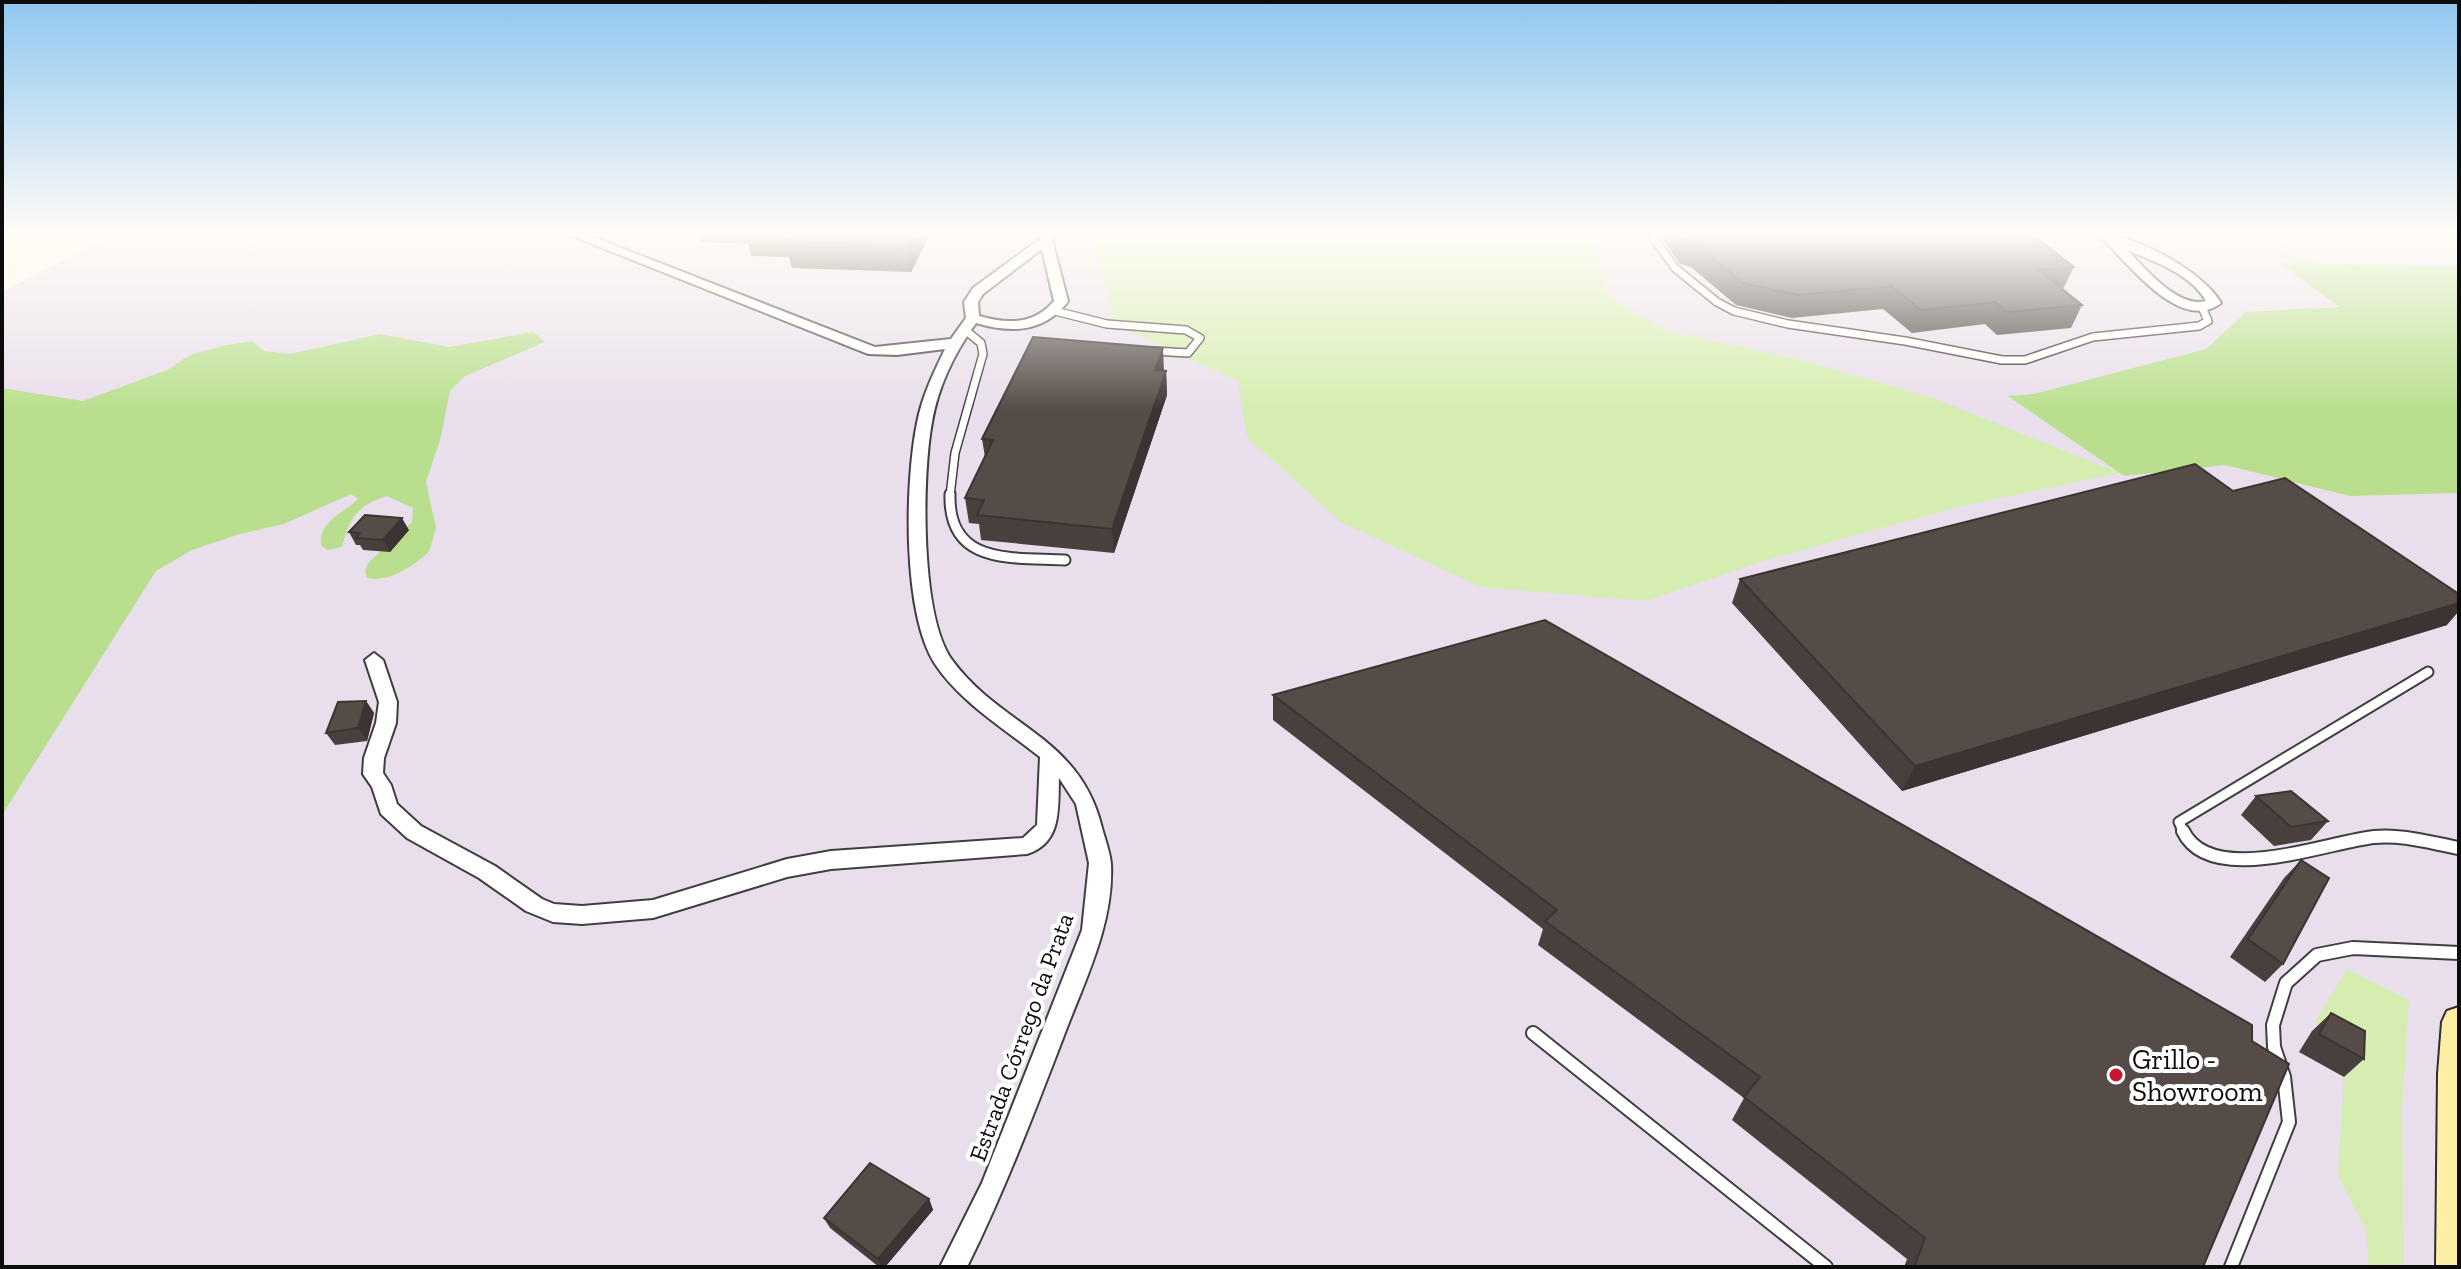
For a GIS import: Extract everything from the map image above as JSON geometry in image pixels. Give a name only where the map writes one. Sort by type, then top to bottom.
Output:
[{"type":"main road","points":[[2455,1267],[2455,1074],[2459,1022]]},
{"type":"street","points":[[723,292],[873,351],[897,351],[964,330],[1011,327],[1045,319],[1061,301],[1059,292]]},
{"type":"street","name":"Estrada Córrego da Prata","points":[[953,1267],[992,1190],[1093,930],[1100,863],[1086,803],[1071,778],[1050,754],[962,685],[942,660],[930,632],[918,561],[924,423],[934,388],[964,330],[971,302],[977,292]]},
{"type":"street","points":[[2164,292],[2178,302],[2212,306],[2212,297],[2206,292]]},
{"type":"street","points":[[374,660],[388,702],[373,774],[381,785],[388,808],[414,832],[487,872],[534,905],[553,913],[582,915],[653,909],[787,868],[831,860],[1027,846],[1047,826],[1050,754]]},
{"type":"lane","points":[[1705,292],[1734,311],[1788,324],[2002,360],[2025,360],[2093,337],[2199,326],[2208,321],[2202,307]]},
{"type":"lane","points":[[1055,311],[1107,324],[1186,330],[1200,338],[1188,353],[1144,350]]},
{"type":"lane","points":[[964,330],[981,343],[983,354],[958,434],[949,483],[955,528],[968,545],[985,553],[1065,560]]},
{"type":"lane","points":[[2428,672],[2179,822],[2181,831],[2199,849],[2216,856],[2253,861],[2370,837],[2400,837],[2459,848]]},
{"type":"lane","points":[[2231,1267],[2289,1122],[2284,1077],[2274,1047],[2273,1025],[2286,983],[2317,955],[2353,948],[2459,953]]},
{"type":"lane","points":[[1533,1033],[1826,1267]]},
{"type":"shaded area","points":[[2,292],[2459,292],[2459,1267],[2,1267]]},
{"type":"green space","points":[[1107,292],[1607,292],[1608,296],[1667,331],[1802,360],[1933,398],[2120,473],[1957,507],[1763,561],[1646,601],[1481,587],[1341,522],[1247,437],[1238,381],[1115,325]]},
{"type":"green space","points":[[2320,292],[2459,292],[2459,493],[2350,496],[2225,465],[2124,476],[2008,396],[2034,394],[2206,349],[2246,312],[2340,307]]},
{"type":"green space","points":[[534,332],[545,342],[465,376],[450,391],[440,440],[426,482],[436,528],[429,552],[392,576],[367,578],[365,570],[369,562],[412,522],[413,508],[387,496],[356,514],[342,547],[327,550],[321,545],[324,530],[358,499],[351,494],[284,524],[192,550],[156,571],[2,815],[2,388],[83,401],[167,370],[190,355],[252,341],[264,351],[290,354],[380,334],[449,347]]},
{"type":"green space","points":[[2347,969],[2409,1000],[2402,1109],[2404,1267],[2369,1267],[2366,1230],[2338,1175],[2346,1039],[2315,1022]]},
{"type":"building","points":[[1786,292],[1828,292],[1799,295]]},
{"type":"building","points":[[1900,292],[2066,292],[2082,305],[2007,312],[1995,302],[1921,310]]},
{"type":"building","points":[[1033,337],[1163,348],[1155,370],[1166,371],[1112,529],[977,515],[984,500],[965,498],[993,440],[982,439]]},
{"type":"building","points":[[2195,464],[2233,491],[2285,478],[2459,594],[2459,603],[1915,766],[1740,579]]},
{"type":"building","points":[[365,515],[402,518],[383,540],[356,538],[360,533],[349,532]]},
{"type":"building","points":[[1545,620],[2252,1025],[2252,1041],[2289,1064],[2203,1267],[1914,1267],[1925,1238],[1744,1097],[1760,1077],[1545,921],[1557,910],[1273,695]]},
{"type":"building","points":[[366,701],[358,728],[326,733],[338,702]]},
{"type":"building","points":[[2291,791],[2328,821],[2291,827],[2256,796]]},
{"type":"building","points":[[2301,860],[2329,878],[2283,964],[2248,939]]},
{"type":"building","points":[[2331,1013],[2365,1031],[2364,1059],[2319,1034]]},
{"type":"building","points":[[870,1163],[929,1199],[878,1259],[824,1218]]},
{"type":"place","name":"Grillo - Showroom","points":[[2116,1075]]}]
